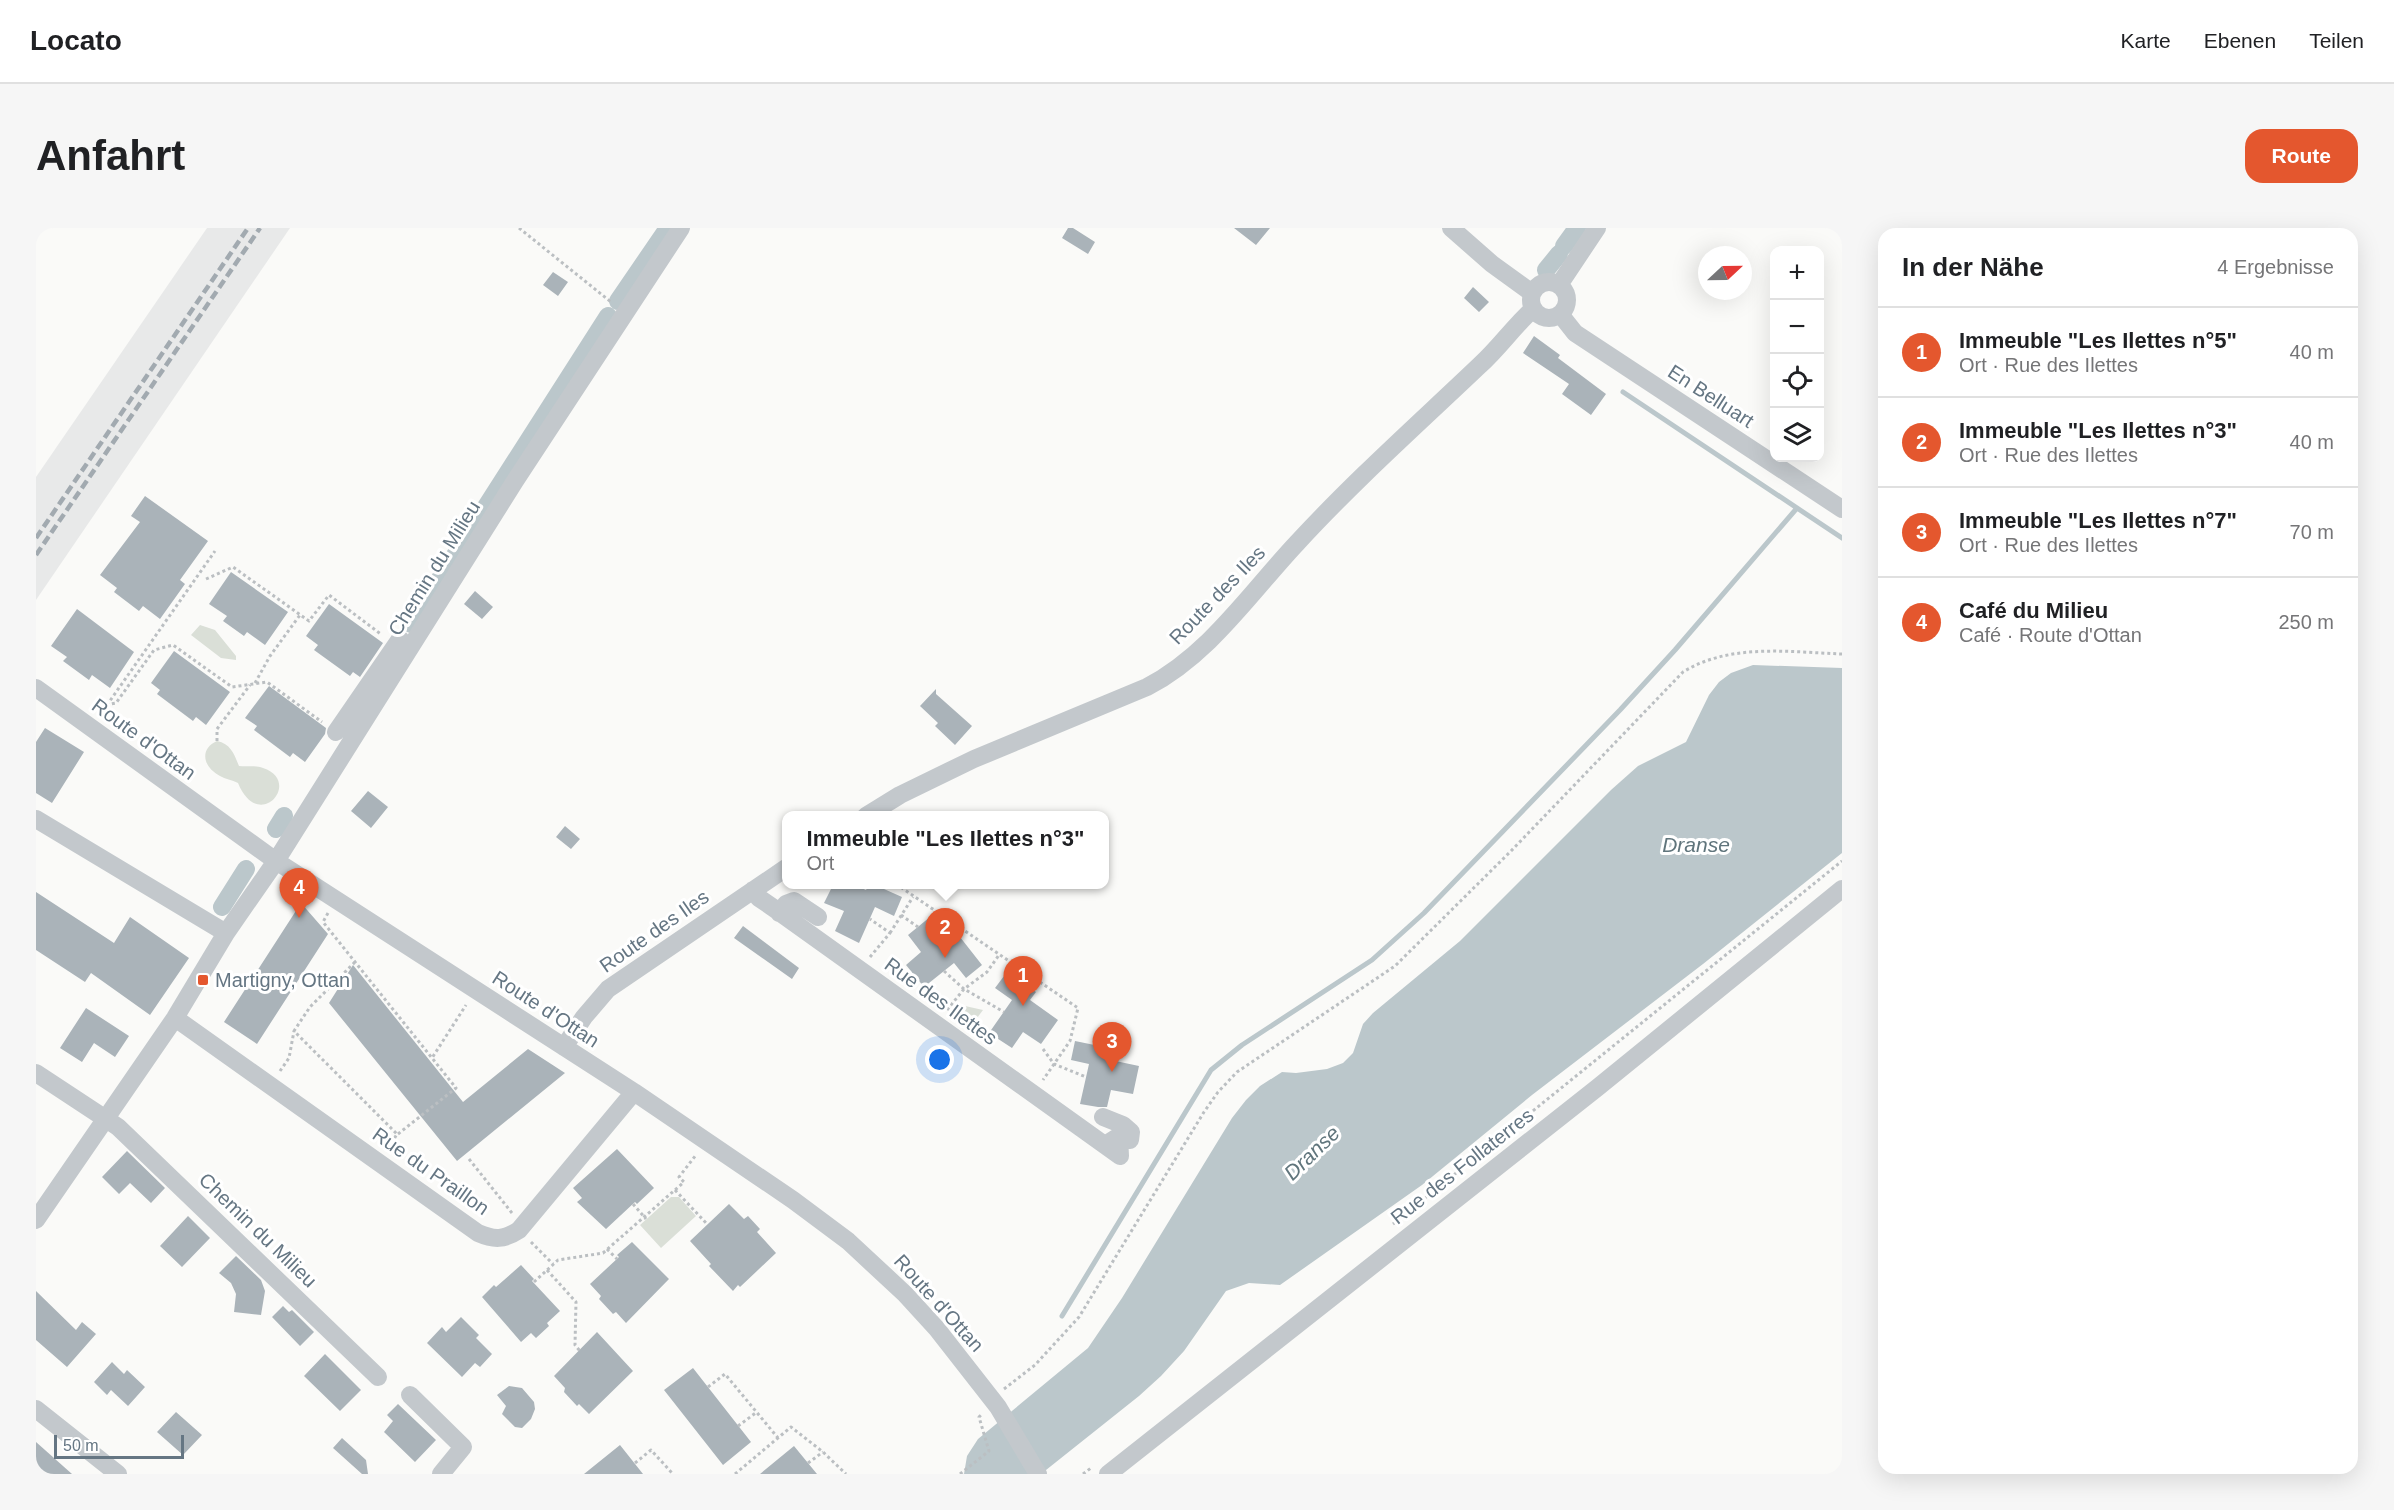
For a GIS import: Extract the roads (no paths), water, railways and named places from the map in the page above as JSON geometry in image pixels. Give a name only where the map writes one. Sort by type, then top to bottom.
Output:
[{"type":"street","name":"Chemin du Milieu","points":[[36,1220],[175,1018],[226,933],[276,861],[515,481],[681,228]]},
{"type":"street","points":[[1451,228],[1533,301],[1538,315],[1546,318],[1560,314],[1567,302],[1566,294],[1559,285],[1597,228]]},
{"type":"street","name":"Route des Iles","points":[[875,811],[935,777],[1139,691],[1176,669],[1217,633],[1357,480],[1486,360],[1533,301],[1542,283],[1552,282],[1559,285]]},
{"type":"street","name":"En Belluart","points":[[1560,314],[1575,333],[1842,509]]},
{"type":"street","points":[[336,732],[400,639]]},
{"type":"street","name":"Route d'Ottan","points":[[36,688],[276,861],[634,1092],[848,1240],[905,1294],[937,1329],[992,1400],[1038,1474]]},
{"type":"street","points":[[36,819],[226,933]]},
{"type":"street","name":"Route des Iles","points":[[564,1047],[584,1017],[608,989],[782,871]]},
{"type":"street","name":"Rue des Follaterres","points":[[1100,1470],[1597,1088],[1842,889]]},
{"type":"street","name":"Rue des Ilettes","points":[[753,890],[759,898],[779,913],[1113,1150],[1129,1149],[1131,1132],[1123,1125],[1103,1117]]},
{"type":"street","points":[[779,913],[786,904],[794,901],[818,917]]},
{"type":"street","name":"Rue du Praillon","points":[[175,1018],[488,1238],[504,1238],[520,1228],[634,1092]]},
{"type":"street","name":"Chemin du Milieu","points":[[36,1073],[118,1127],[378,1377]]},
{"type":"street","points":[[410,1395],[463,1447],[441,1474]]},
{"type":"street","points":[[36,1409],[118,1474]]},
{"type":"water","name":"Dranse","points":[[1753,665],[1842,668],[1842,853],[1703,964],[1532,1095],[1422,1185],[1280,1285],[1249,1283],[1226,1291],[1184,1351],[1161,1376],[1041,1474],[964,1474],[967,1456],[978,1439],[1088,1348],[1122,1298],[1232,1118],[1246,1100],[1260,1086],[1282,1072],[1296,1073],[1327,1069],[1343,1063],[1353,1053],[1363,1024],[1373,1013],[1460,941],[1611,790],[1638,766],[1686,742],[1709,695],[1719,682],[1731,673]]},
{"type":"waterway","points":[[618,301],[668,228]]},
{"type":"waterway","points":[[1564,246],[1577,228]]},
{"type":"waterway","points":[[1546,270],[1559,254]]},
{"type":"waterway","points":[[411,624],[608,316]]},
{"type":"waterway","points":[[1623,392],[1842,538]]},
{"type":"waterway","points":[[1062,1316],[1211,1070],[1242,1045],[1372,960],[1424,913],[1620,710],[1675,650],[1797,508]]},
{"type":"waterway","points":[[276,829],[284,816]]},
{"type":"waterway","points":[[222,907],[246,869]]},
{"type":"railway","points":[[36,538],[248,228]]},
{"type":"railway","points":[[36,555],[260,228]]},
{"type":"place","name":"Café du Milieu","points":[[299,918]]},
{"type":"place","name":"Immeuble \"Les Ilettes n°3\"","points":[[945,958]]},
{"type":"place","name":"Martigny, Ottan","points":[[203,980]]},
{"type":"place","name":"Immeuble \"Les Ilettes n°5\"","points":[[1023,1006]]},
{"type":"place","name":"Immeuble \"Les Ilettes n°7\"","points":[[1112,1072]]}]
